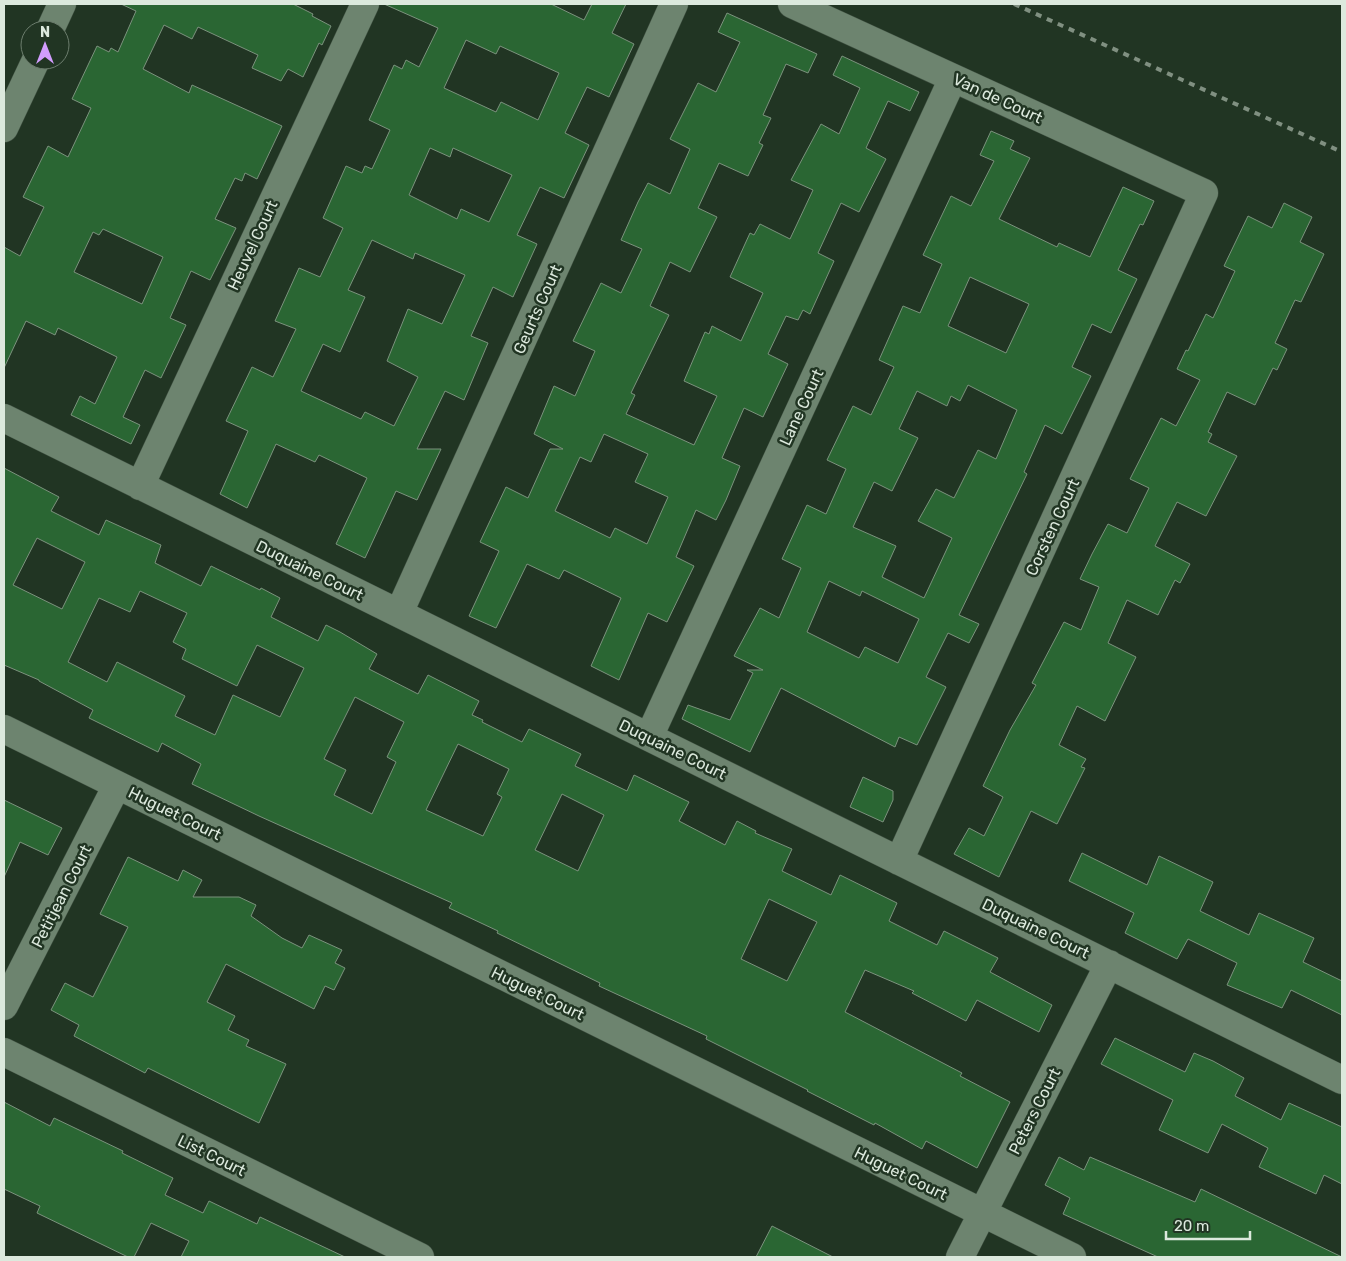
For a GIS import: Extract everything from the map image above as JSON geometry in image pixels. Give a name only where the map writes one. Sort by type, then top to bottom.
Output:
[{"type":"street","points":[[55,20],[62,4]]},
{"type":"street","name":"Heuvel Court","points":[[140,486],[365,4]]},
{"type":"street","name":"Geurts Court","points":[[399,613],[674,4]]},
{"type":"street","name":"Van de Court","points":[[792,4],[1204,193]]},
{"type":"street","points":[[4,128],[31,70]]},
{"type":"street","name":"Lane Court","points":[[649,737],[953,78]]},
{"type":"street","name":"Corsten Court","points":[[899,861],[1204,193]]},
{"type":"street","name":"Duquaine Court","points":[[4,418],[1342,1080]]},
{"type":"street","name":"Huguet Court","points":[[4,729],[1072,1257]]},
{"type":"street","name":"Petitjean Court","points":[[4,1006],[117,785]]},
{"type":"street","name":"Peters Court","points":[[960,1257],[1109,964]]},
{"type":"street","name":"List Court","points":[[4,1052],[420,1257]]},
{"type":"building","points":[[121,4],[293,4],[331,26],[322,45],[319,43],[303,77],[288,69],[281,81],[252,68],[258,55],[198,27],[192,39],[164,25],[143,69],[189,93],[192,85],[282,126],[257,179],[245,173],[242,181],[235,178],[215,219],[236,228],[210,280],[191,271],[170,318],[186,325],[161,378],[145,370],[123,417],[140,425],[131,444],[71,415],[80,396],[95,404],[117,357],[58,328],[55,335],[26,321],[4,368],[4,247],[20,256],[44,207],[23,197],[48,146],[68,157],[91,108],[72,99],[97,46],[109,52],[111,48],[118,52],[136,11]],"holes":[[[103,229],[163,257],[142,304],[74,272],[93,232],[99,235]]]},
{"type":"building","points":[[384,4],[551,4],[584,20],[592,4],[626,4],[612,33],[634,44],[609,97],[587,87],[565,133],[589,145],[564,198],[540,187],[517,235],[537,244],[513,297],[493,287],[471,336],[488,343],[464,400],[445,391],[417,449],[441,449],[417,500],[396,491],[365,558],[336,544],[367,478],[319,455],[315,462],[276,444],[247,508],[220,494],[248,431],[226,421],[252,367],[273,377],[296,329],[275,321],[299,268],[320,277],[343,228],[323,218],[346,166],[362,173],[365,166],[372,169],[390,130],[369,120],[394,65],[402,69],[406,60],[419,67],[438,28]],"holes":[[[466,40],[496,54],[500,46],[559,73],[538,120],[501,102],[496,112],[444,88]],[[430,148],[450,157],[453,148],[512,175],[489,222],[461,209],[457,219],[409,195]],[[372,240],[413,259],[415,253],[465,275],[442,324],[408,309],[387,361],[418,377],[394,426],[365,412],[361,419],[301,391],[323,344],[340,352],[365,297],[348,290]]]},
{"type":"building","points":[[727,13],[817,54],[808,73],[786,64],[763,115],[771,118],[759,143],[763,145],[748,176],[719,163],[698,208],[717,217],[690,272],[670,262],[650,306],[669,315],[631,393],[635,395],[626,414],[694,445],[717,396],[684,381],[705,332],[709,334],[712,326],[741,341],[763,293],[730,277],[750,233],[754,235],[760,224],[790,239],[813,190],[791,180],[821,124],[839,134],[860,88],[833,75],[842,56],[919,92],[910,111],[888,101],[866,148],[886,159],[859,212],[841,203],[818,253],[834,261],[810,314],[803,310],[798,320],[786,316],[768,354],[788,364],[763,417],[744,408],[722,458],[740,466],[726,500],[716,520],[696,510],[676,557],[694,566],[667,622],[648,613],[619,680],[591,666],[621,598],[564,570],[559,579],[527,564],[496,628],[469,616],[499,551],[480,542],[506,487],[528,498],[550,449],[563,449],[534,434],[554,386],[575,396],[595,351],[573,341],[601,283],[621,293],[642,249],[621,240],[638,202],[648,183],[670,194],[690,149],[670,139],[698,83],[716,92],[740,42],[718,32]],"holes":[[[604,434],[648,454],[635,482],[668,497],[647,544],[615,528],[610,538],[555,511],[580,457],[591,462]]]},
{"type":"building","points":[[991,131],[1014,141],[1010,149],[1030,158],[999,219],[1057,247],[1059,243],[1090,257],[1123,187],[1154,201],[1143,225],[1140,224],[1118,270],[1137,279],[1111,333],[1092,324],[1072,367],[1091,376],[1062,434],[1045,425],[1024,472],[1027,474],[959,615],[979,624],[969,643],[948,633],[926,677],[946,687],[917,745],[899,737],[895,747],[781,688],[750,752],[682,719],[688,705],[730,720],[753,673],[747,670],[763,670],[734,656],[760,608],[779,618],[801,568],[782,559],[807,505],[826,514],[846,469],[827,460],[853,406],[871,415],[894,367],[879,360],[903,306],[920,313],[942,264],[923,255],[951,196],[971,206],[994,161],[980,155]],"holes":[[[970,277],[1029,304],[1006,353],[948,326]],[[968,385],[1017,410],[996,459],[978,450],[954,498],[936,489],[918,521],[952,538],[924,598],[882,577],[896,546],[853,527],[874,482],[892,491],[918,438],[899,429],[917,391],[947,406],[951,396],[960,401]],[[829,581],[860,596],[862,591],[919,619],[898,663],[865,647],[859,658],[807,632]]]},
{"type":"building","points":[[1284,203],[1312,217],[1300,242],[1324,254],[1301,302],[1295,300],[1275,343],[1287,349],[1277,370],[1273,368],[1255,405],[1227,392],[1208,432],[1212,434],[1208,442],[1237,456],[1206,516],[1177,502],[1155,546],[1190,564],[1180,583],[1175,580],[1158,615],[1127,600],[1108,643],[1136,657],[1105,721],[1077,706],[1059,745],[1086,759],[1081,767],[1085,768],[1057,824],[1031,811],[999,877],[954,854],[969,828],[984,836],[1003,797],[983,786],[1010,730],[1036,685],[1032,683],[1064,622],[1081,630],[1099,587],[1080,579],[1108,524],[1127,533],[1149,488],[1130,479],[1161,418],[1176,426],[1200,380],[1177,369],[1206,314],[1213,318],[1235,271],[1224,266],[1248,216],[1272,228]]},
{"type":"building","points":[[4,468],[59,497],[51,511],[99,535],[106,520],[161,545],[155,563],[201,586],[211,566],[280,598],[271,617],[318,641],[326,625],[340,632],[377,654],[369,669],[418,694],[428,675],[479,701],[472,715],[522,742],[529,729],[581,754],[575,766],[627,791],[634,775],[689,802],[679,821],[725,845],[737,821],[756,831],[755,833],[792,849],[782,871],[831,895],[840,875],[897,903],[889,921],[937,945],[944,931],[998,958],[990,972],[1052,1005],[1039,1032],[977,1000],[966,1021],[912,993],[914,991],[865,970],[845,1012],[962,1073],[960,1076],[1010,1102],[977,1168],[926,1141],[922,1149],[875,1123],[874,1125],[706,1039],[707,1036],[599,986],[600,983],[449,908],[452,903],[192,784],[201,764],[162,743],[158,752],[89,718],[93,710],[39,680],[4,665]],"holes":[[[37,538],[85,562],[62,609],[13,585]],[[140,591],[187,613],[173,642],[186,649],[182,659],[237,686],[257,645],[304,668],[280,717],[233,695],[215,735],[175,716],[185,696],[117,662],[107,682],[68,662],[99,598],[130,612]],[[355,697],[404,722],[387,757],[396,762],[372,814],[334,795],[346,770],[324,759]],[[458,744],[509,769],[497,794],[502,797],[483,836],[426,810]],[[562,794],[604,815],[578,871],[535,850]],[[769,899],[817,922],[787,981],[741,959]]]},
{"type":"building","points":[[863,777],[893,791],[893,800],[883,822],[850,807]]},
{"type":"building","points":[[4,800],[62,828],[48,855],[20,842],[4,877]]},
{"type":"building","points":[[1082,853],[1147,885],[1159,856],[1213,882],[1200,911],[1249,935],[1259,913],[1314,938],[1303,962],[1342,981],[1342,1015],[1291,990],[1282,1008],[1227,985],[1237,963],[1188,939],[1177,959],[1125,933],[1134,913],[1069,881]]},
{"type":"building","points":[[128,857],[178,881],[183,870],[202,880],[193,897],[239,897],[256,905],[251,916],[282,938],[302,948],[309,935],[342,950],[335,963],[345,968],[334,990],[325,986],[314,1009],[226,964],[207,1002],[235,1016],[228,1030],[249,1040],[246,1046],[286,1064],[259,1123],[148,1068],[145,1073],[74,1036],[79,1025],[51,1010],[65,983],[93,997],[128,927],[100,914]]},
{"type":"building","points":[[1115,1038],[1185,1072],[1194,1053],[1213,1061],[1244,1078],[1235,1096],[1281,1120],[1289,1103],[1342,1127],[1342,1184],[1324,1175],[1316,1194],[1259,1167],[1268,1148],[1222,1124],[1208,1153],[1159,1130],[1173,1100],[1101,1064]]},
{"type":"building","points":[[4,1102],[50,1126],[54,1118],[123,1151],[122,1153],[173,1178],[165,1195],[203,1213],[209,1201],[257,1224],[260,1217],[345,1257],[181,1257],[189,1241],[151,1223],[134,1257],[128,1257],[37,1213],[40,1206],[4,1189]]},
{"type":"building","points":[[1059,1157],[1084,1170],[1090,1157],[1195,1202],[1201,1189],[1342,1257],[1158,1257],[1063,1214],[1070,1198],[1045,1185]]},
{"type":"building","points":[[772,1226],[833,1257],[756,1257]]},
{"type":"railway","points":[[1014,4],[1342,152]]}]
